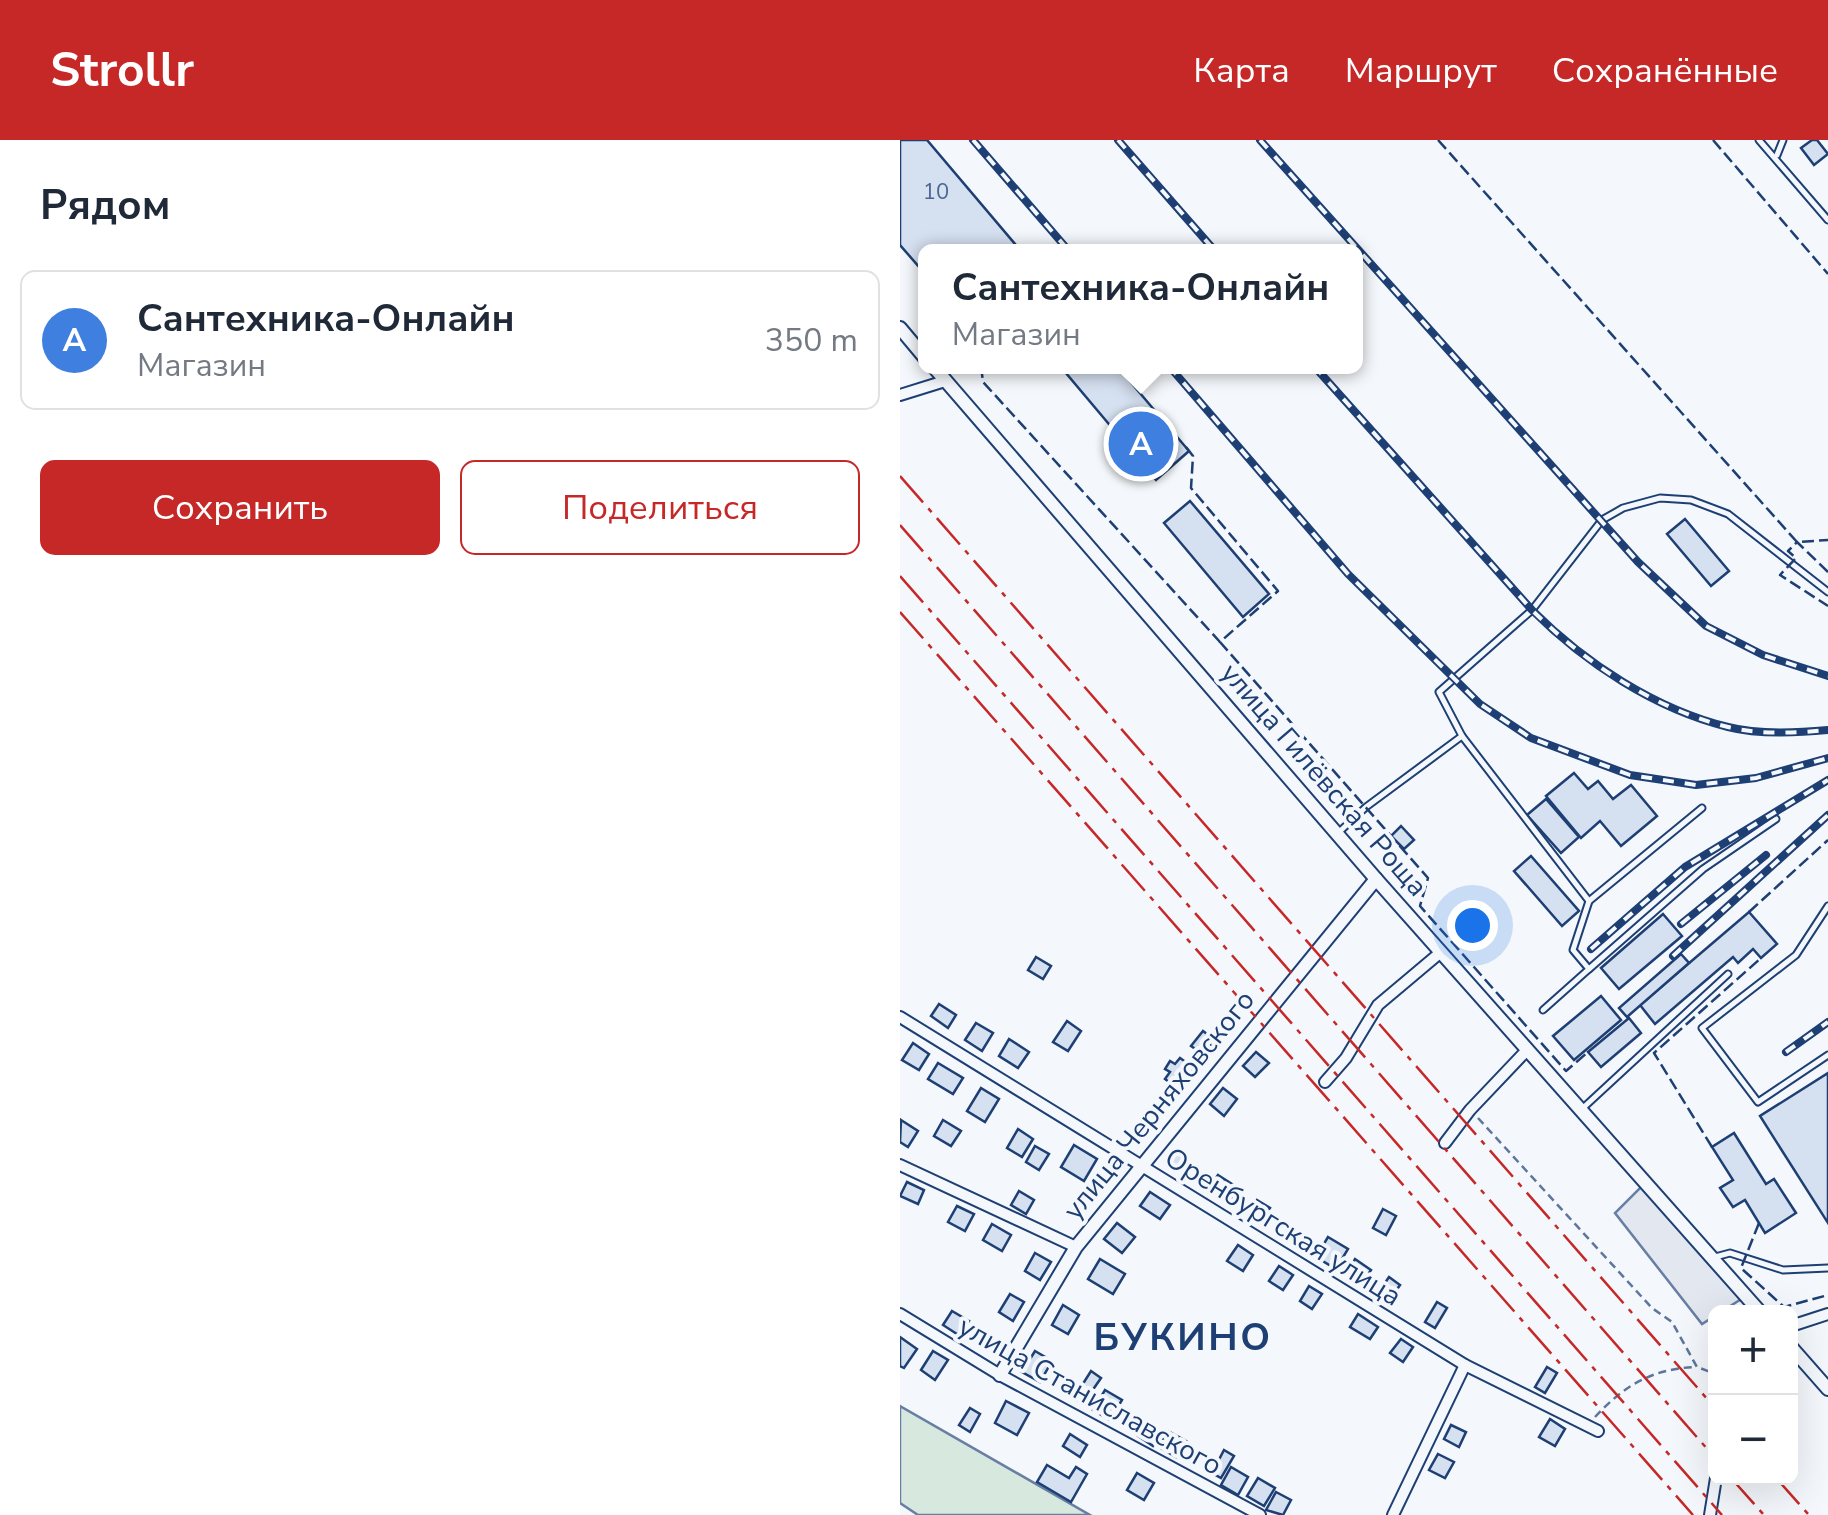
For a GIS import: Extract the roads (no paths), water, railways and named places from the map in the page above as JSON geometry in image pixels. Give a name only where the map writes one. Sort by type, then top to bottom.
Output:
[{"type":"street","points":[[900,328],[918,349]]},
{"type":"street","name":"улица Гилёвская Роща","points":[[939,374],[1376,878],[1754,1305]]},
{"type":"street","points":[[900,395],[945,381]]},
{"type":"street","name":"улица Черняховского","points":[[1000,1376],[1076,1246],[1376,878]]},
{"type":"street","points":[[1325,1082],[1346,1058],[1378,1005],[1441,952]]},
{"type":"street","name":"Оренбургская улица","points":[[900,1017],[1465,1365],[1593,1428]]},
{"type":"street","points":[[1445,1142],[1527,1050]]},
{"type":"street","points":[[900,1165],[1076,1246]]},
{"type":"street","name":"улица Станиславского","points":[[900,1314],[1000,1376],[1260,1515]]},
{"type":"street","points":[[1798,1323],[1828,1314]]},
{"type":"street","points":[[1798,1355],[1828,1389]]},
{"type":"street","points":[[1394,1515],[1465,1365]]},
{"type":"street","points":[[1710,1515],[1715,1485]]},
{"type":"lane","points":[[1759,140],[1828,220]]},
{"type":"lane","points":[[1777,155],[1783,140]]},
{"type":"lane","points":[[1590,900],[1462,736],[1439,692],[1532,610],[1602,520],[1623,508],[1660,498],[1692,500],[1728,514],[1828,592]]},
{"type":"lane","points":[[1338,833],[1366,806],[1462,736]]},
{"type":"lane","points":[[1589,969],[1572,950],[1590,900],[1702,808]]},
{"type":"lane","points":[[1542,1010],[1703,869],[1776,819]]},
{"type":"lane","points":[[1828,906],[1796,955],[1702,1028],[1758,1102],[1828,1055]]},
{"type":"lane","points":[[1581,1110],[1728,974]]},
{"type":"lane","points":[[1712,1258],[1730,1254],[1783,1270],[1828,1268]]},
{"type":"railway","points":[[973,140],[1063,244]]},
{"type":"railway","points":[[1118,140],[1209,244]]},
{"type":"railway","points":[[1260,140],[1353,244]]},
{"type":"railway","points":[[1363,255],[1638,562],[1706,626],[1763,655],[1828,676]]},
{"type":"railway","points":[[1176,374],[1348,574],[1480,704],[1531,738],[1630,775],[1696,785],[1756,778],[1828,758]]},
{"type":"railway","points":[[1321,374],[1532,610],[1598,666],[1674,709],[1728,727],[1765,732],[1828,730]]},
{"type":"railway","points":[[1591,949],[1685,867],[1828,780]]},
{"type":"railway","points":[[1673,956],[1828,815]]},
{"type":"railway","points":[[1681,924],[1766,855]]},
{"type":"railway","points":[[1786,1052],[1828,1022]]},
{"type":"place","name":"Сантехника-Онлайн","points":[[1141,444]]},
{"type":"district","name":"БУКИНО","points":[[1183,1337]]}]
